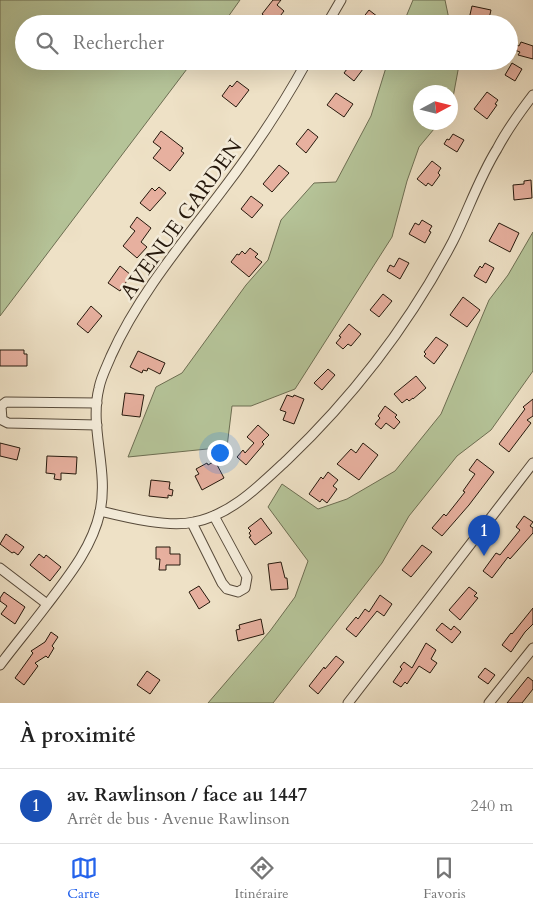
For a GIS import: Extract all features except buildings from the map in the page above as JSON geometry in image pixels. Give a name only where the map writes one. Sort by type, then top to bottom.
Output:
[{"type":"street","points":[[332,15],[341,0]]},
{"type":"street","name":"AVENUE GARDEN","points":[[0,665],[73,570],[92,537],[100,511],[102,488],[102,460],[97,425],[97,403],[99,387],[112,355],[132,316],[181,242],[218,196],[283,104],[302,70]]},
{"type":"street","points":[[100,511],[164,523],[192,523],[214,516],[242,500],[296,451],[342,403],[404,323],[453,241],[496,149],[533,95]]},
{"type":"street","points":[[97,403],[6,402],[1,406],[0,410],[2,420],[8,423],[97,425]]},
{"type":"street","points":[[348,703],[533,463]]},
{"type":"street","points":[[192,523],[222,583],[227,589],[238,592],[245,588],[247,576],[214,516]]},
{"type":"street","points":[[0,568],[47,604]]},
{"type":"street","points":[[489,703],[533,648]]},
{"type":"green space","points":[[0,0],[240,0],[229,15],[15,15],[15,70],[186,70],[0,316]]},
{"type":"green space","points":[[413,0],[445,0],[448,15],[407,15]]},
{"type":"green space","points":[[385,70],[458,70],[455,85],[413,85],[413,130],[433,130],[419,147],[407,181],[392,237],[295,389],[251,406],[232,406],[227,447],[128,457],[156,387],[182,373],[246,285],[268,260],[281,220],[314,183],[336,182],[371,116]]},
{"type":"green space","points":[[533,232],[533,371],[491,430],[457,456],[409,516],[382,563],[273,703],[208,703],[270,631],[295,597],[308,561],[268,507],[282,484],[318,509],[347,499],[395,471],[441,414],[489,300],[508,275]]},
{"type":"place","name":"av. Rawlinson / face au 1447","points":[[484,556]]}]
